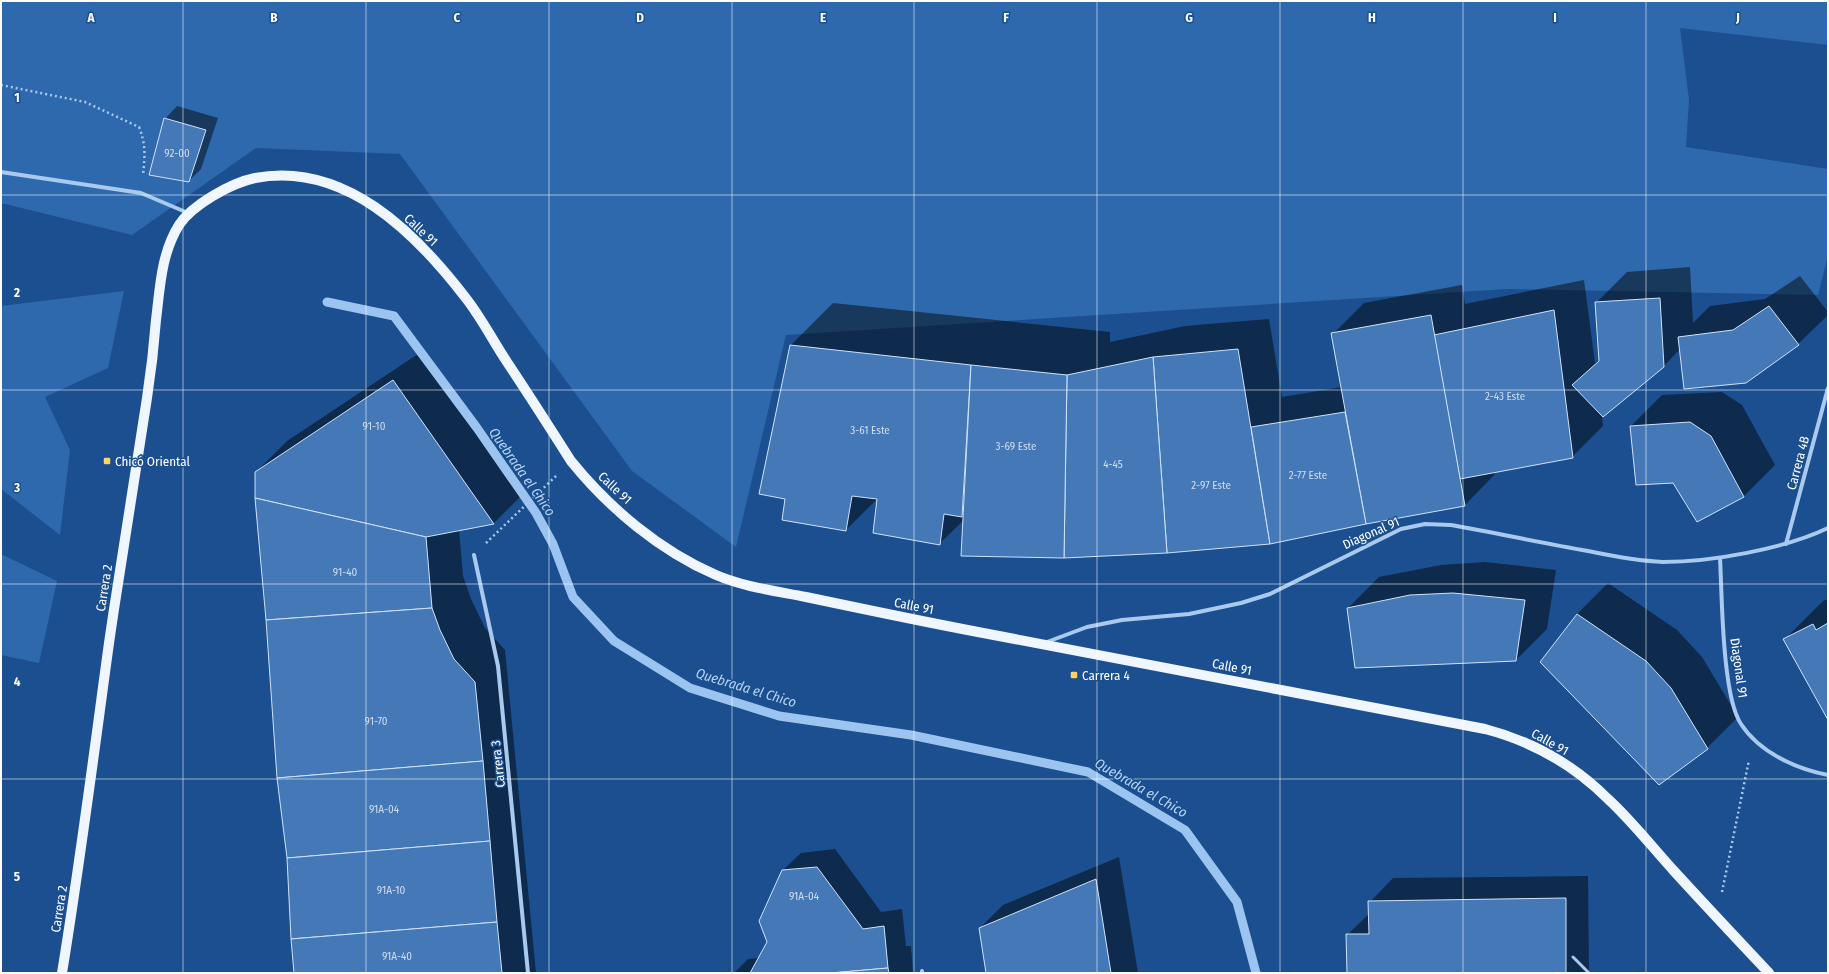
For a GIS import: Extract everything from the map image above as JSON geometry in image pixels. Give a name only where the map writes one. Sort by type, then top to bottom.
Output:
[{"type":"main road","name":"Calle 91","points":[[188,213],[206,201],[245,180],[274,175],[304,176],[337,186],[373,205],[418,242],[466,298],[571,461],[605,499],[657,542],[716,575],[748,585],[881,613],[1485,729],[1507,734],[1524,742],[1564,763],[1609,799],[1769,973]]},
{"type":"main road","name":"Carrera 2","points":[[62,973],[75,895],[110,641],[151,368],[162,269],[170,243],[178,226],[188,213]]},
{"type":"street","points":[[1,172],[141,193],[188,213]]},
{"type":"street","name":"Carrera 4B","points":[[1786,544],[1828,388]]},
{"type":"street","name":"Diagonal 91","points":[[1043,644],[1087,627],[1122,620],[1189,614],[1241,603],[1270,594],[1401,529],[1425,524],[1451,524],[1621,557],[1662,562],[1720,558],[1786,544],[1813,536],[1828,528]]},
{"type":"street","name":"Carrera 3","points":[[474,555],[498,666],[528,973]]},
{"type":"street","name":"Diagonal 91","points":[[1720,558],[1727,666],[1732,698],[1740,722],[1753,739],[1770,752],[1795,765],[1828,775]]},
{"type":"lane","points":[[1573,957],[1589,973]]},
{"type":"path","points":[[1,85],[85,102],[138,127],[144,140],[146,153],[141,193]]},
{"type":"path","points":[[474,555],[542,489]]},
{"type":"path","points":[[1717,918],[1753,739]]},
{"type":"shaded area","points":[[1,1],[1828,1],[1828,45],[1680,28],[1689,100],[1686,147],[1828,169],[1828,256],[1818,295],[1507,289],[786,335],[736,547],[632,471],[400,154],[256,148],[132,235],[1,203]]},
{"type":"shaded area","points":[[124,291],[108,368],[45,397],[70,450],[60,535],[1,489],[1,306]]},
{"type":"shaded area","points":[[1,554],[57,581],[39,663],[1,655]]},
{"type":"building","points":[[164,118],[206,130],[189,182],[149,175]]},
{"type":"building","points":[[1660,298],[1664,367],[1603,417],[1572,385],[1599,361],[1595,302]]},
{"type":"building","points":[[1769,306],[1799,345],[1746,383],[1684,389],[1678,337],[1733,330]]},
{"type":"building","points":[[1554,310],[1573,458],[1460,479],[1434,335]]},
{"type":"building","points":[[1431,315],[1465,506],[1366,524],[1331,333]]},
{"type":"building","points":[[790,345],[971,365],[962,517],[944,514],[940,545],[873,533],[877,499],[852,496],[846,531],[782,520],[785,499],[759,494]]},
{"type":"building","points":[[1238,349],[1270,544],[1167,553],[1153,357]]},
{"type":"building","points":[[1153,357],[1167,553],[1064,558],[1067,375]]},
{"type":"building","points":[[971,365],[1067,375],[1064,558],[961,556]]},
{"type":"building","points":[[393,380],[494,524],[426,537],[255,498],[255,472]]},
{"type":"building","points":[[1345,412],[1366,524],[1270,544],[1251,427]]},
{"type":"building","points":[[1690,422],[1711,436],[1744,497],[1697,522],[1673,483],[1636,485],[1630,426]]},
{"type":"building","points":[[255,498],[426,537],[432,608],[266,620]]},
{"type":"building","points":[[1453,593],[1525,600],[1516,661],[1355,668],[1347,608],[1410,595]]},
{"type":"building","points":[[432,608],[440,630],[454,659],[475,682],[483,761],[277,778],[266,620]]},
{"type":"building","points":[[1577,614],[1646,661],[1671,688],[1708,749],[1659,785],[1540,662]]},
{"type":"building","points":[[1828,623],[1828,720],[1783,639],[1813,624],[1816,630]]},
{"type":"building","points":[[483,761],[490,841],[287,858],[277,778]]},
{"type":"building","points":[[490,841],[497,922],[291,939],[287,858]]},
{"type":"building","points":[[817,867],[863,929],[884,926],[888,968],[831,973],[750,973],[767,942],[759,921],[782,870]]},
{"type":"building","points":[[1096,879],[1111,973],[986,973],[979,928]]},
{"type":"building","points":[[1566,898],[1566,973],[1347,973],[1346,934],[1369,934],[1368,901]]},
{"type":"building","points":[[497,922],[502,973],[294,973],[291,939]]},
{"type":"building","points":[[888,968],[889,973],[831,973]]},
{"type":"waterway","name":"Quebrada el Chico","points":[[327,302],[394,316],[477,428],[536,513],[553,544],[573,597],[614,641],[690,688],[779,716],[911,735],[1088,772],[1185,830],[1237,902],[1256,973]]},
{"type":"place","name":"Chicó Oriental","points":[[107,461]]},
{"type":"place","name":"Carrera 4","points":[[1074,675]]}]
